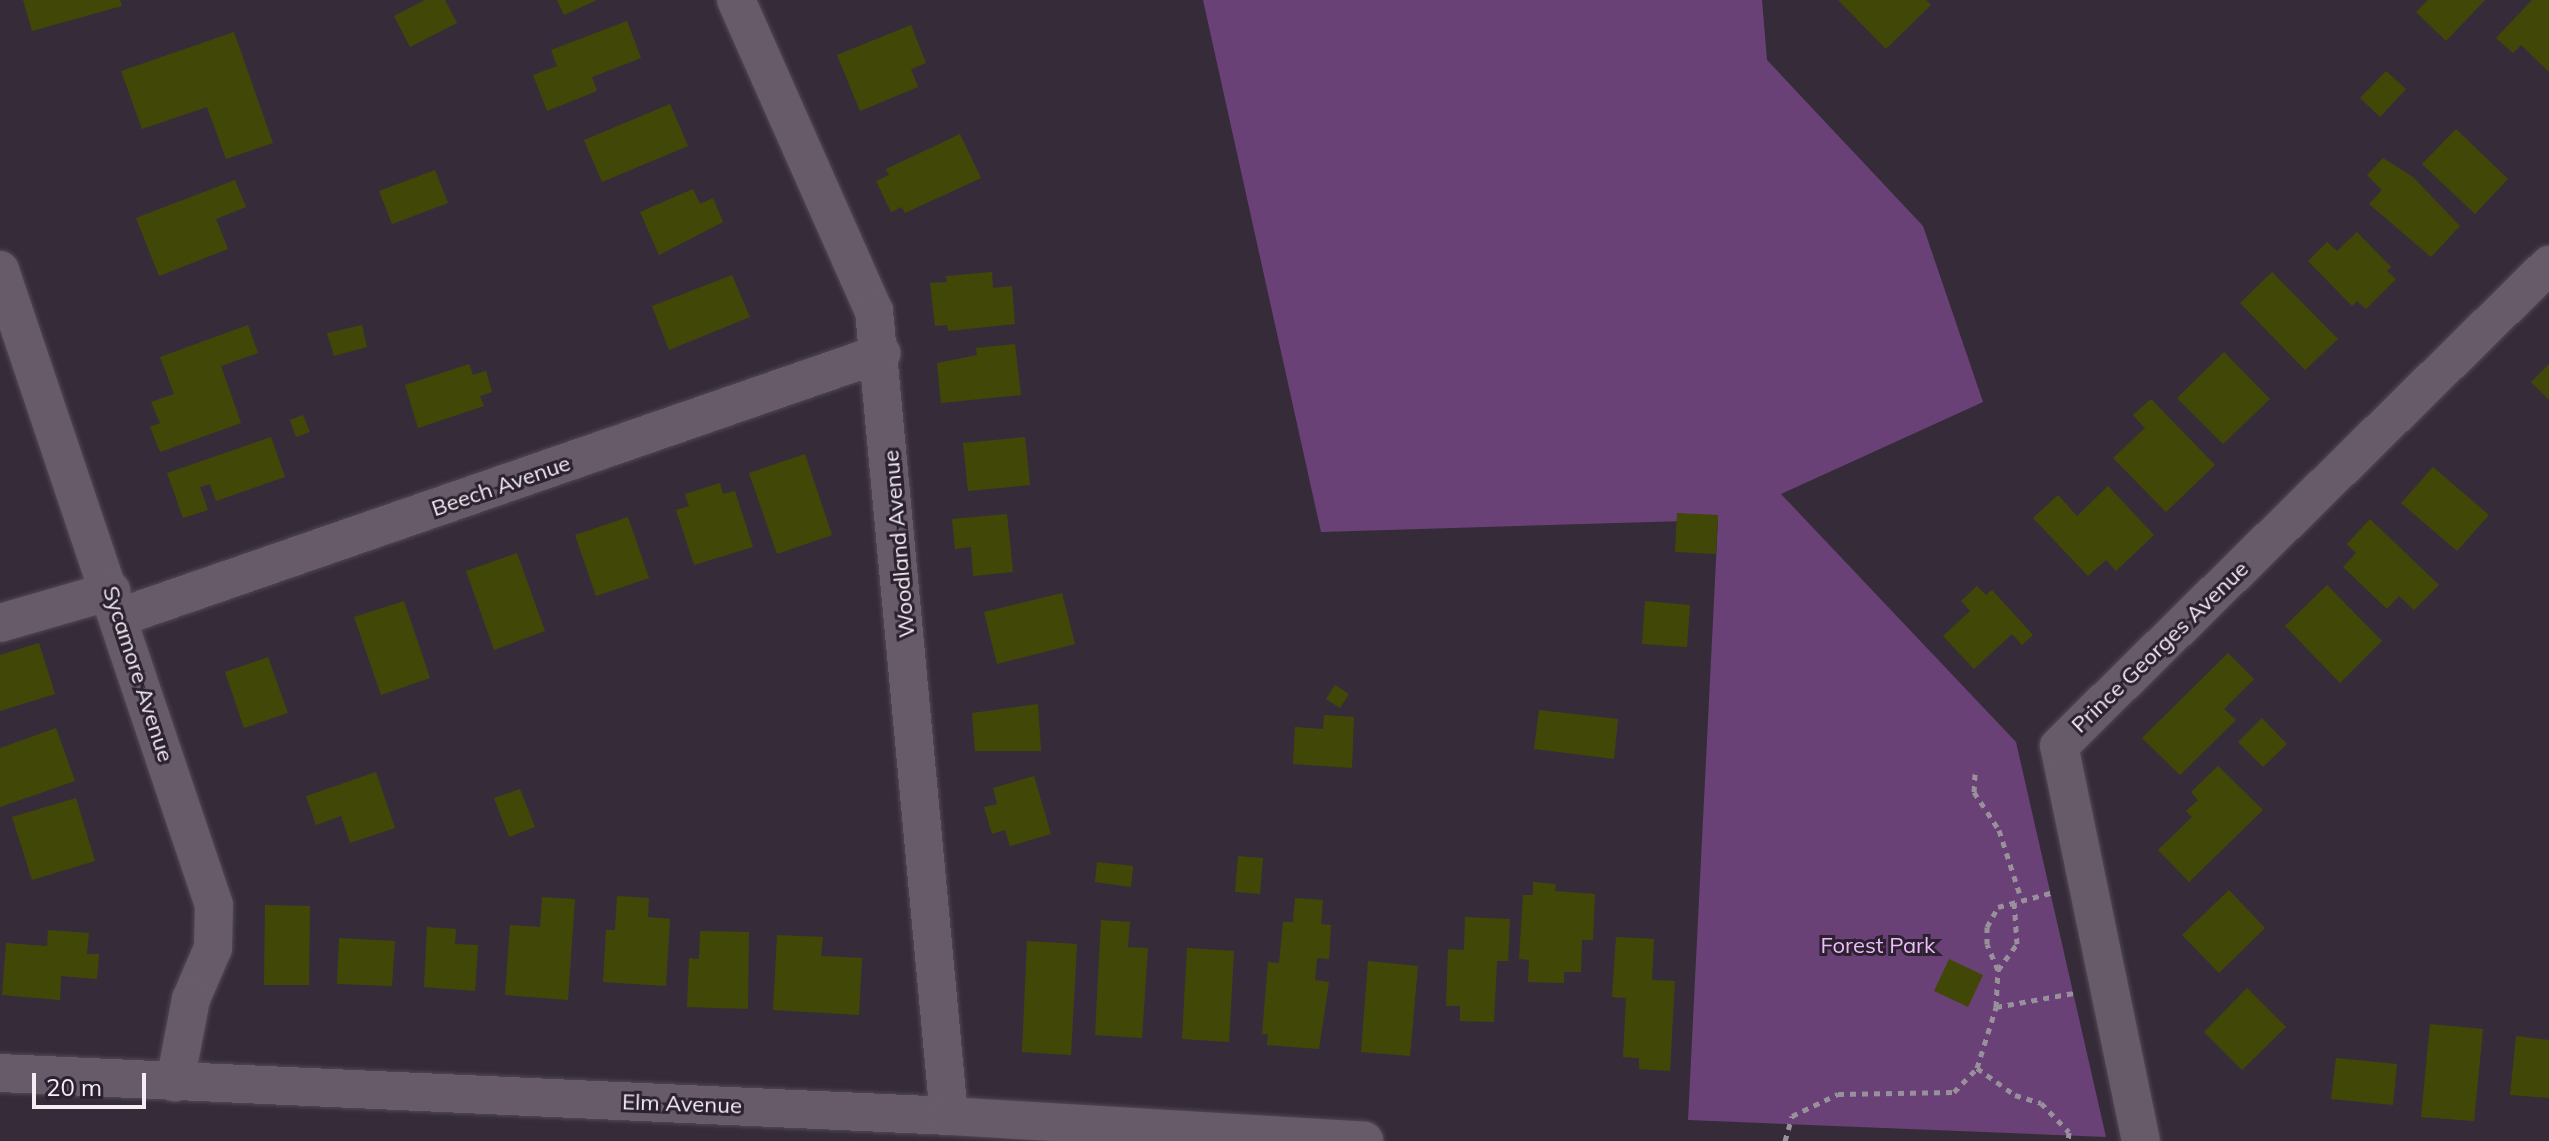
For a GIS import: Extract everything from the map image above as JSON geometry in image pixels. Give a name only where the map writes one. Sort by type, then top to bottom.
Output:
[{"type":"street","name":"Woodland Avenue","points":[[736,0],[874,311],[882,353],[949,1116]]},
{"type":"street","name":"Prince Georges Avenue","points":[[2141,1141],[2059,746],[2549,265]]},
{"type":"street","name":"Sycamore Avenue","points":[[0,270],[116,604],[214,905],[213,948],[191,999],[175,1082]]},
{"type":"street","name":"Beech Avenue","points":[[0,623],[116,604],[882,353]]},
{"type":"street","name":"Elm Avenue","points":[[0,1073],[949,1116],[1028,1132],[1364,1141]]},
{"type":"path","points":[[1975,774],[1974,792],[1999,830],[2017,899],[2017,944],[1998,970]]},
{"type":"path","points":[[1785,1141],[1792,1116],[1814,1102],[1838,1094],[1954,1092],[1977,1068],[1996,1007],[1998,970],[1987,944],[1987,927],[1998,907],[2017,899],[2088,887]]},
{"type":"path","points":[[1996,1007],[2109,990]]},
{"type":"path","points":[[1977,1068],[2015,1095],[2041,1103],[2069,1132],[2068,1141]]},
{"type":"green space","name":"Forest Park","points":[[1203,0],[1762,0],[1767,60],[1923,226],[1983,402],[1781,494],[2016,742],[2106,1137],[1688,1120],[1718,520],[1321,532]]},
{"type":"building","points":[[23,0],[120,0],[122,6],[32,31]]},
{"type":"building","points":[[425,0],[445,0],[457,23],[410,47],[394,16]]},
{"type":"building","points":[[557,0],[597,0],[564,15]]},
{"type":"building","points":[[1838,0],[1926,0],[1931,5],[1886,49]]},
{"type":"building","points":[[2428,0],[2485,0],[2446,41],[2416,12]]},
{"type":"building","points":[[2532,0],[2549,0],[2549,72],[2521,45],[2513,53],[2496,38]]},
{"type":"building","points":[[627,21],[641,58],[592,77],[597,91],[547,111],[533,75],[557,66],[551,50]]},
{"type":"building","points":[[911,25],[926,63],[911,69],[918,87],[860,111],[837,55]]},
{"type":"building","points":[[234,32],[273,143],[226,159],[207,107],[142,129],[121,71]]},
{"type":"building","points":[[2386,71],[2406,89],[2380,117],[2360,98]]},
{"type":"building","points":[[670,104],[688,146],[602,182],[584,140]]},
{"type":"building","points":[[2456,129],[2508,179],[2475,214],[2422,164]]},
{"type":"building","points":[[960,134],[981,178],[905,213],[902,207],[891,212],[876,181],[889,175],[886,169]]},
{"type":"building","points":[[2383,158],[2413,177],[2460,226],[2431,257],[2369,204],[2382,190],[2367,175]]},
{"type":"building","points":[[435,170],[448,203],[392,224],[379,191]]},
{"type":"building","points":[[235,180],[246,207],[216,219],[228,249],[159,276],[136,218]]},
{"type":"building","points":[[693,189],[700,204],[713,198],[723,222],[659,255],[640,212]]},
{"type":"building","points":[[2357,232],[2391,267],[2387,271],[2396,279],[2366,309],[2357,301],[2352,306],[2308,261],[2327,242],[2337,251]]},
{"type":"building","points":[[992,272],[993,288],[1012,286],[1015,324],[948,331],[947,325],[935,326],[930,283],[947,282],[946,276]]},
{"type":"building","points":[[2272,272],[2338,339],[2305,370],[2240,303]]},
{"type":"building","points":[[732,275],[750,317],[669,350],[652,306]]},
{"type":"building","points":[[248,325],[258,353],[221,366],[241,423],[160,452],[150,427],[160,423],[151,402],[174,394],[160,357]]},
{"type":"building","points":[[362,325],[367,347],[334,356],[327,333]]},
{"type":"building","points":[[1015,344],[1021,395],[941,403],[937,363],[977,355],[976,348]]},
{"type":"building","points":[[2224,352],[2270,399],[2223,444],[2177,398]]},
{"type":"building","points":[[469,364],[473,375],[486,371],[492,392],[480,396],[484,406],[418,428],[405,385]]},
{"type":"building","points":[[2549,364],[2549,400],[2531,382]]},
{"type":"building","points":[[2151,399],[2215,465],[2166,512],[2113,458],[2145,428],[2133,415]]},
{"type":"building","points":[[303,415],[310,432],[296,437],[290,420]]},
{"type":"building","points":[[271,437],[285,477],[216,501],[210,484],[200,487],[208,510],[183,518],[167,473]]},
{"type":"building","points":[[1025,437],[1030,485],[968,491],[963,443]]},
{"type":"building","points":[[805,454],[832,535],[777,554],[749,473]]},
{"type":"building","points":[[2433,467],[2489,515],[2457,551],[2401,503]]},
{"type":"building","points":[[720,483],[723,494],[735,491],[753,547],[694,565],[676,510],[689,506],[685,494]]},
{"type":"building","points":[[2108,486],[2154,535],[2116,571],[2106,560],[2088,576],[2033,518],[2058,495],[2077,516]]},
{"type":"building","points":[[1677,513],[1718,515],[1716,554],[1675,552]]},
{"type":"building","points":[[1007,514],[1013,572],[973,576],[971,547],[955,549],[952,519]]},
{"type":"building","points":[[628,517],[649,578],[596,596],[575,535]]},
{"type":"building","points":[[2370,519],[2439,585],[2414,610],[2399,596],[2387,609],[2343,567],[2356,553],[2347,544]]},
{"type":"building","points":[[517,553],[545,631],[494,650],[466,571]]},
{"type":"building","points":[[2327,585],[2382,641],[2340,683],[2285,626]]},
{"type":"building","points":[[1977,586],[1986,595],[1992,590],[2033,635],[2022,645],[2012,634],[1974,669],[1943,636],[1970,611],[1961,601]]},
{"type":"building","points":[[1062,593],[1075,644],[997,664],[984,612]]},
{"type":"building","points":[[404,601],[430,678],[381,695],[354,617]]},
{"type":"building","points":[[1645,601],[1690,605],[1687,647],[1642,644]]},
{"type":"building","points":[[39,643],[55,694],[0,711],[0,655]]},
{"type":"building","points":[[2228,653],[2254,679],[2224,709],[2236,720],[2180,775],[2142,738]]},
{"type":"building","points":[[268,657],[288,713],[244,728],[225,672]]},
{"type":"building","points":[[1335,685],[1349,694],[1340,708],[1326,699]]},
{"type":"building","points":[[1038,704],[1041,751],[975,751],[972,713]]},
{"type":"building","points":[[1539,710],[1618,719],[1614,759],[1534,749]]},
{"type":"building","points":[[1324,715],[1354,717],[1352,768],[1293,764],[1295,727],[1323,729]]},
{"type":"building","points":[[2262,718],[2287,744],[2263,767],[2238,742]]},
{"type":"building","points":[[56,728],[75,781],[0,807],[0,748]]},
{"type":"building","points":[[2218,766],[2263,810],[2189,882],[2158,850],[2192,817],[2186,811],[2198,800],[2191,792]]},
{"type":"building","points":[[376,772],[395,828],[350,843],[341,816],[316,825],[306,796]]},
{"type":"building","points":[[1034,776],[1051,834],[1010,846],[1005,830],[992,834],[984,807],[997,804],[993,788]]},
{"type":"building","points":[[520,789],[535,827],[509,837],[494,798]]},
{"type":"building","points":[[76,798],[95,861],[32,880],[12,817]]},
{"type":"building","points":[[1238,856],[1263,858],[1260,894],[1235,892]]},
{"type":"building","points":[[1097,862],[1133,866],[1131,887],[1095,882]]},
{"type":"building","points":[[1533,882],[1556,884],[1555,891],[1595,894],[1593,940],[1582,940],[1581,972],[1564,972],[1564,983],[1528,982],[1529,960],[1519,959],[1523,895],[1533,895]]},
{"type":"building","points":[[2229,890],[2265,928],[2219,973],[2182,935]]},
{"type":"building","points":[[617,896],[649,898],[648,917],[670,919],[666,986],[603,982],[606,930],[615,930]]},
{"type":"building","points":[[542,897],[575,899],[568,1000],[505,995],[510,925],[540,927]]},
{"type":"building","points":[[1295,898],[1323,900],[1321,924],[1331,925],[1329,959],[1317,958],[1315,980],[1329,982],[1319,1049],[1267,1045],[1268,1034],[1262,1034],[1268,962],[1279,963],[1283,922],[1293,922]]},
{"type":"building","points":[[265,905],[310,906],[309,985],[264,985]]},
{"type":"building","points":[[1465,917],[1510,919],[1508,961],[1497,961],[1494,1022],[1460,1021],[1460,1006],[1446,1006],[1448,949],[1464,950]]},
{"type":"building","points":[[1101,920],[1130,922],[1128,947],[1148,948],[1142,1038],[1095,1035]]},
{"type":"building","points":[[427,927],[456,929],[455,944],[478,945],[475,991],[424,987]]},
{"type":"building","points":[[48,930],[89,933],[87,954],[99,954],[97,979],[61,976],[60,1000],[2,995],[6,943],[47,946]]},
{"type":"building","points":[[700,931],[749,932],[748,1009],[687,1007],[689,958],[699,959]]},
{"type":"building","points":[[777,935],[823,937],[821,956],[862,958],[859,1015],[773,1010]]},
{"type":"building","points":[[1616,937],[1654,939],[1652,980],[1675,981],[1670,1071],[1639,1069],[1639,1058],[1623,1057],[1626,998],[1612,997]]},
{"type":"building","points":[[339,938],[395,941],[392,986],[337,984]]},
{"type":"building","points":[[1027,941],[1077,944],[1071,1055],[1022,1052]]},
{"type":"building","points":[[1187,948],[1234,951],[1229,1042],[1182,1039]]},
{"type":"building","points":[[1949,959],[1983,975],[1968,1007],[1934,991]]},
{"type":"building","points":[[1368,961],[1418,966],[1410,1056],[1361,1052]]},
{"type":"building","points":[[2247,988],[2286,1027],[2242,1070],[2204,1032]]},
{"type":"building","points":[[2430,1024],[2483,1029],[2474,1121],[2421,1117]]},
{"type":"building","points":[[2516,1036],[2549,1040],[2549,1098],[2510,1095]]},
{"type":"building","points":[[2336,1058],[2397,1064],[2393,1105],[2331,1099]]}]
